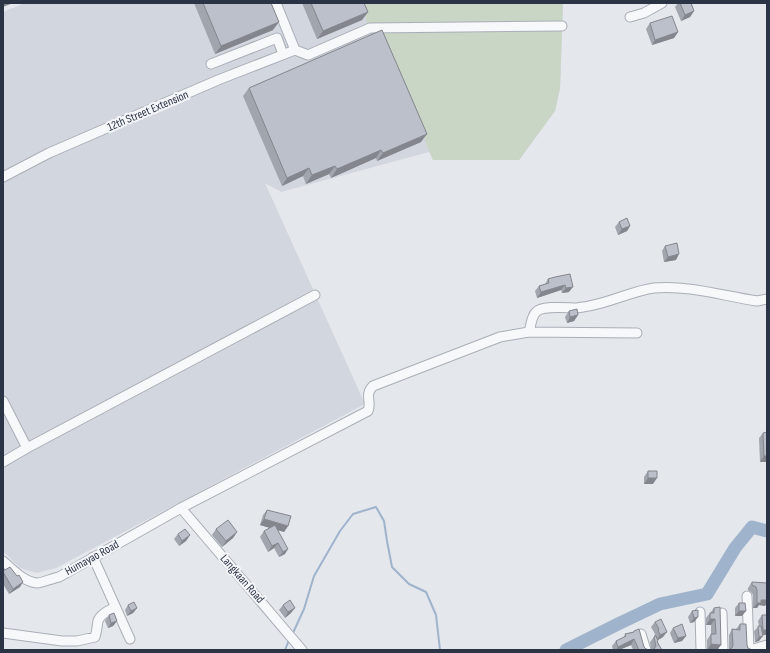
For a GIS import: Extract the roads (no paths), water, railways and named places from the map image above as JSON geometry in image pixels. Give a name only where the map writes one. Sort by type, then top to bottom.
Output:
[{"type":"street","points":[[276,3],[295,50],[308,55],[370,28],[562,26]]},
{"type":"street","points":[[630,17],[644,14],[662,3]]},
{"type":"street","points":[[211,64],[277,38],[284,54]]},
{"type":"street","name":"12th Street Extension","points":[[3,177],[49,153],[218,80],[295,50]]},
{"type":"street","points":[[638,333],[529,332],[536,311],[550,308],[579,308],[598,304],[634,292],[654,288],[695,289],[757,302],[767,299]]},
{"type":"street","points":[[3,462],[315,295]]},
{"type":"street","name":"Humayao Road","points":[[3,561],[13,571],[26,579],[38,583],[59,577],[181,508],[368,411],[369,390],[374,386],[500,337],[529,332]]},
{"type":"street","points":[[3,400],[27,448]]},
{"type":"street","name":"Langkaan Road","points":[[181,508],[302,650]]},
{"type":"street","points":[[93,557],[130,638]]},
{"type":"street","points":[[747,596],[749,650],[767,645]]},
{"type":"street","points":[[3,633],[62,641],[77,641],[95,637],[98,620],[101,616],[115,607]]},
{"type":"street","points":[[700,612],[701,650]]},
{"type":"street","points":[[722,613],[723,650]]},
{"type":"street","points":[[641,634],[646,650]]},
{"type":"waterway","points":[[292,635],[304,609],[314,576],[340,531],[353,514],[376,507],[384,521],[392,567],[409,584],[426,592],[436,615],[440,650]]},
{"type":"waterway","points":[[566,650],[660,604],[707,594],[735,548],[752,527],[767,531]]},
{"type":"waterway","points":[[285,650],[289,640]]}]
